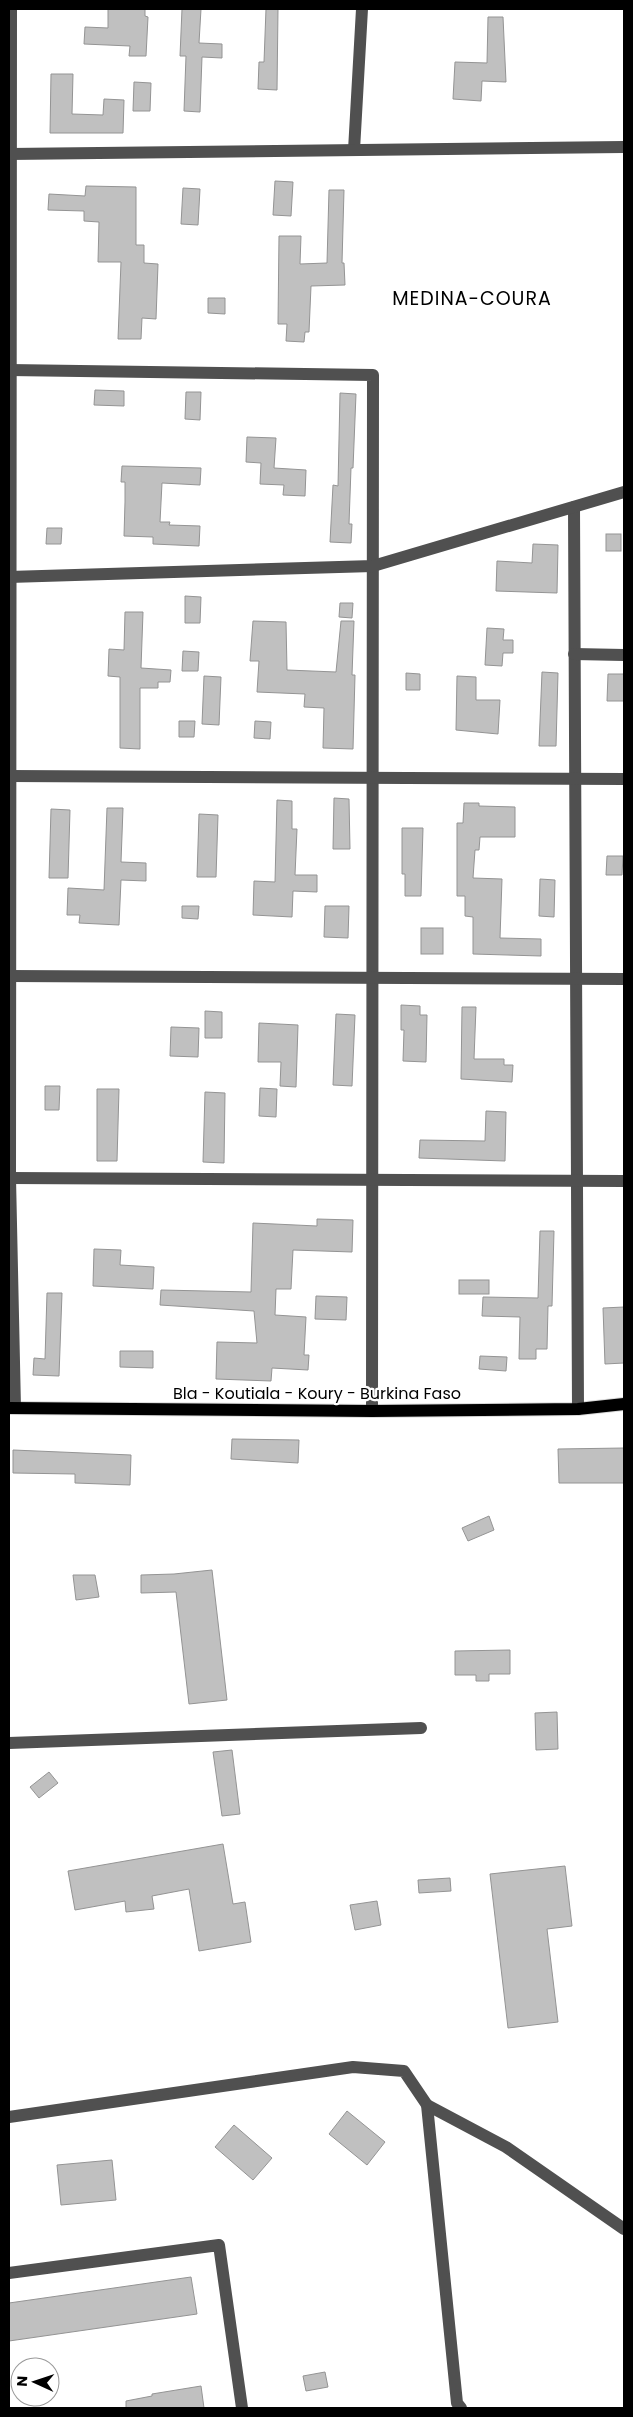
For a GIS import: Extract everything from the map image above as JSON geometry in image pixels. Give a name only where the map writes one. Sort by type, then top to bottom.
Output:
[{"type":"main road","name":"Bla - Koutiala - Koury - Burkina Faso","points":[[12,1408],[372,1411],[578,1409],[624,1404]]},
{"type":"street","points":[[11,9],[9,1178],[12,1408]]},
{"type":"street","points":[[354,150],[362,9]]},
{"type":"street","points":[[10,154],[624,147]]},
{"type":"street","points":[[10,370],[373,375],[372,1411]]},
{"type":"street","points":[[10,577],[373,566],[624,492]]},
{"type":"street","points":[[574,507],[578,1409]]},
{"type":"street","points":[[574,654],[624,655]]},
{"type":"street","points":[[10,776],[624,779]]},
{"type":"street","points":[[10,976],[624,980]]},
{"type":"street","points":[[9,1178],[624,1181]]},
{"type":"street","points":[[9,1743],[421,1728]]},
{"type":"street","points":[[9,2117],[353,2067],[404,2071],[428,2105],[506,2147],[624,2229]]},
{"type":"street","points":[[428,2105],[446,2306],[457,2403],[461,2408]]},
{"type":"street","points":[[9,2273],[219,2245],[242,2408]]},
{"type":"building","points":[[108,9],[145,9],[145,16],[148,17],[146,56],[129,56],[130,46],[84,44],[85,27],[108,28]]},
{"type":"building","points":[[182,9],[201,9],[199,43],[222,44],[222,58],[202,57],[200,112],[184,111],[186,56],[180,56]]},
{"type":"building","points":[[266,9],[278,9],[277,90],[258,89],[259,62],[264,62]]},
{"type":"building","points":[[488,17],[503,17],[506,82],[482,81],[481,101],[453,99],[455,62],[487,63]]},
{"type":"building","points":[[51,74],[73,74],[72,114],[103,115],[104,99],[124,100],[123,133],[50,133]]},
{"type":"building","points":[[134,82],[151,83],[150,111],[133,111]]},
{"type":"building","points":[[275,181],[293,182],[291,216],[273,215]]},
{"type":"building","points":[[86,186],[136,187],[136,245],[144,245],[144,263],[158,264],[156,319],[142,318],[141,339],[118,339],[121,262],[98,262],[99,222],[84,221],[84,211],[48,210],[49,194],[85,196]]},
{"type":"building","points":[[183,188],[200,189],[198,225],[181,224]]},
{"type":"building","points":[[329,190],[344,190],[342,263],[344,263],[345,285],[311,286],[309,332],[305,332],[304,342],[286,341],[287,324],[278,324],[279,236],[301,236],[300,264],[327,263]]},
{"type":"building","points":[[208,298],[225,298],[225,314],[208,313]]},
{"type":"building","points":[[95,390],[124,391],[124,406],[94,405]]},
{"type":"building","points":[[186,392],[201,392],[200,420],[185,419]]},
{"type":"building","points":[[340,393],[356,394],[349,524],[352,524],[351,543],[330,542],[333,485],[338,486]]},
{"type":"building","points":[[247,437],[276,438],[274,468],[306,470],[305,496],[283,495],[284,485],[260,484],[261,463],[246,462]]},
{"type":"building","points":[[122,466],[201,468],[200,485],[162,483],[160,522],[170,522],[169,525],[200,526],[199,546],[153,544],[153,537],[124,536],[125,482],[121,482]]},
{"type":"building","points":[[47,528],[62,528],[61,544],[46,544]]},
{"type":"building","points":[[606,534],[621,534],[621,551],[606,551]]},
{"type":"building","points":[[533,544],[558,545],[557,593],[496,591],[497,561],[532,563]]},
{"type":"building","points":[[185,596],[201,597],[200,623],[185,623]]},
{"type":"building","points":[[340,603],[353,603],[352,618],[339,617]]},
{"type":"building","points":[[125,612],[143,612],[141,668],[171,670],[170,682],[158,682],[158,688],[140,688],[140,749],[120,748],[120,677],[108,676],[109,649],[124,650]]},
{"type":"building","points":[[253,621],[286,622],[287,670],[336,672],[341,621],[354,621],[352,675],[355,675],[353,749],[323,748],[324,708],[304,707],[305,694],[257,692],[259,661],[250,661]]},
{"type":"building","points":[[487,628],[504,629],[503,640],[513,640],[513,653],[503,653],[502,666],[485,665]]},
{"type":"building","points":[[183,651],[199,652],[198,671],[182,671]]},
{"type":"building","points":[[542,672],[558,673],[556,746],[539,746]]},
{"type":"building","points":[[406,673],[420,674],[420,690],[406,690]]},
{"type":"building","points":[[608,674],[624,674],[624,701],[607,701]]},
{"type":"building","points":[[204,676],[221,677],[219,725],[202,724]]},
{"type":"building","points":[[457,676],[476,677],[476,700],[500,700],[498,734],[456,730]]},
{"type":"building","points":[[179,721],[195,721],[194,737],[179,737]]},
{"type":"building","points":[[255,721],[271,722],[270,739],[254,738]]},
{"type":"building","points":[[334,798],[349,799],[350,849],[333,849]]},
{"type":"building","points":[[277,800],[292,801],[292,829],[297,829],[295,875],[317,875],[317,892],[293,891],[292,917],[253,915],[254,881],[275,882]]},
{"type":"building","points":[[464,803],[479,803],[479,806],[515,807],[515,837],[480,837],[479,850],[475,850],[473,878],[502,879],[500,938],[541,939],[541,956],[473,954],[473,917],[465,916],[465,896],[457,896],[457,823],[463,823]]},
{"type":"building","points":[[107,808],[123,808],[121,862],[146,863],[146,881],[121,880],[119,925],[79,923],[80,915],[67,915],[68,888],[104,890]]},
{"type":"building","points":[[51,809],[70,810],[68,878],[49,878]]},
{"type":"building","points":[[199,814],[218,815],[216,877],[197,877]]},
{"type":"building","points":[[402,828],[423,828],[421,896],[405,896],[405,874],[402,874]]},
{"type":"building","points":[[607,856],[623,856],[622,875],[606,875]]},
{"type":"building","points":[[540,879],[555,880],[554,917],[539,916]]},
{"type":"building","points":[[182,906],[199,906],[198,919],[182,918]]},
{"type":"building","points":[[325,906],[349,906],[348,938],[324,937]]},
{"type":"building","points":[[421,928],[443,928],[443,954],[421,954]]},
{"type":"building","points":[[401,1005],[420,1006],[420,1015],[427,1015],[426,1062],[403,1061],[404,1030],[401,1030]]},
{"type":"building","points":[[462,1007],[476,1007],[474,1059],[504,1059],[504,1065],[513,1065],[512,1082],[461,1079]]},
{"type":"building","points":[[205,1011],[222,1012],[222,1038],[205,1038]]},
{"type":"building","points":[[336,1014],[355,1015],[352,1086],[333,1085]]},
{"type":"building","points":[[259,1023],[298,1025],[296,1087],[280,1086],[281,1062],[258,1062]]},
{"type":"building","points":[[171,1027],[199,1028],[198,1057],[170,1056]]},
{"type":"building","points":[[45,1086],[60,1086],[59,1110],[45,1110]]},
{"type":"building","points":[[260,1088],[277,1089],[276,1117],[259,1116]]},
{"type":"building","points":[[97,1089],[119,1089],[117,1161],[97,1161]]},
{"type":"building","points":[[205,1092],[225,1093],[224,1163],[203,1162]]},
{"type":"building","points":[[486,1111],[506,1112],[505,1161],[419,1158],[420,1140],[485,1141]]},
{"type":"building","points":[[317,1219],[353,1220],[352,1252],[293,1250],[291,1289],[276,1289],[275,1315],[306,1317],[304,1355],[309,1355],[308,1370],[272,1368],[271,1381],[216,1379],[217,1342],[257,1343],[254,1311],[160,1305],[161,1290],[251,1292],[253,1223],[317,1226]]},
{"type":"building","points":[[540,1231],[554,1231],[552,1306],[548,1306],[547,1349],[536,1349],[536,1359],[519,1359],[520,1317],[482,1316],[483,1297],[538,1298]]},
{"type":"building","points":[[94,1249],[121,1250],[120,1265],[154,1267],[153,1289],[93,1286]]},
{"type":"building","points":[[459,1280],[489,1280],[489,1294],[459,1294]]},
{"type":"building","points":[[47,1293],[62,1293],[59,1376],[33,1375],[34,1358],[45,1359]]},
{"type":"building","points":[[316,1296],[347,1297],[346,1320],[315,1319]]},
{"type":"building","points":[[624,1307],[624,1363],[605,1364],[603,1308]]},
{"type":"building","points":[[120,1351],[153,1351],[153,1368],[120,1367]]},
{"type":"building","points":[[480,1356],[507,1357],[506,1371],[479,1369]]},
{"type":"building","points":[[232,1439],[299,1440],[298,1463],[231,1459]]},
{"type":"building","points":[[624,1448],[624,1483],[559,1483],[558,1449]]},
{"type":"building","points":[[13,1450],[131,1455],[130,1485],[75,1483],[75,1474],[13,1473]]},
{"type":"building","points":[[489,1516],[494,1530],[468,1541],[462,1528]]},
{"type":"building","points":[[212,1570],[227,1700],[189,1704],[176,1592],[141,1593],[141,1575]]},
{"type":"building","points":[[73,1575],[95,1575],[99,1597],[76,1600]]},
{"type":"building","points":[[510,1650],[510,1674],[489,1674],[489,1681],[476,1681],[476,1675],[455,1675],[455,1651]]},
{"type":"building","points":[[557,1712],[558,1749],[536,1750],[535,1713]]},
{"type":"building","points":[[232,1750],[240,1814],[222,1816],[213,1752]]},
{"type":"building","points":[[49,1772],[58,1783],[39,1798],[30,1787]]},
{"type":"building","points":[[223,1844],[233,1904],[245,1902],[251,1942],[199,1951],[189,1889],[152,1896],[154,1909],[126,1912],[125,1901],[75,1910],[68,1871]]},
{"type":"building","points":[[565,1866],[572,1926],[547,1929],[558,2022],[508,2028],[490,1874]]},
{"type":"building","points":[[450,1878],[451,1891],[419,1893],[418,1880]]},
{"type":"building","points":[[377,1901],[381,1925],[355,1930],[350,1905]]},
{"type":"building","points":[[347,2111],[385,2142],[367,2165],[329,2134]]},
{"type":"building","points":[[234,2125],[272,2158],[253,2180],[215,2147]]},
{"type":"building","points":[[112,2160],[116,2200],[61,2205],[57,2165]]},
{"type":"building","points":[[191,2277],[197,2314],[9,2341],[9,2303]]},
{"type":"building","points":[[325,2372],[328,2387],[306,2391],[303,2376]]},
{"type":"building","points":[[201,2386],[204,2408],[126,2408],[126,2401],[152,2396],[152,2394]]},
{"type":"district","name":"MEDINA-COURA","points":[[472,298]]}]
